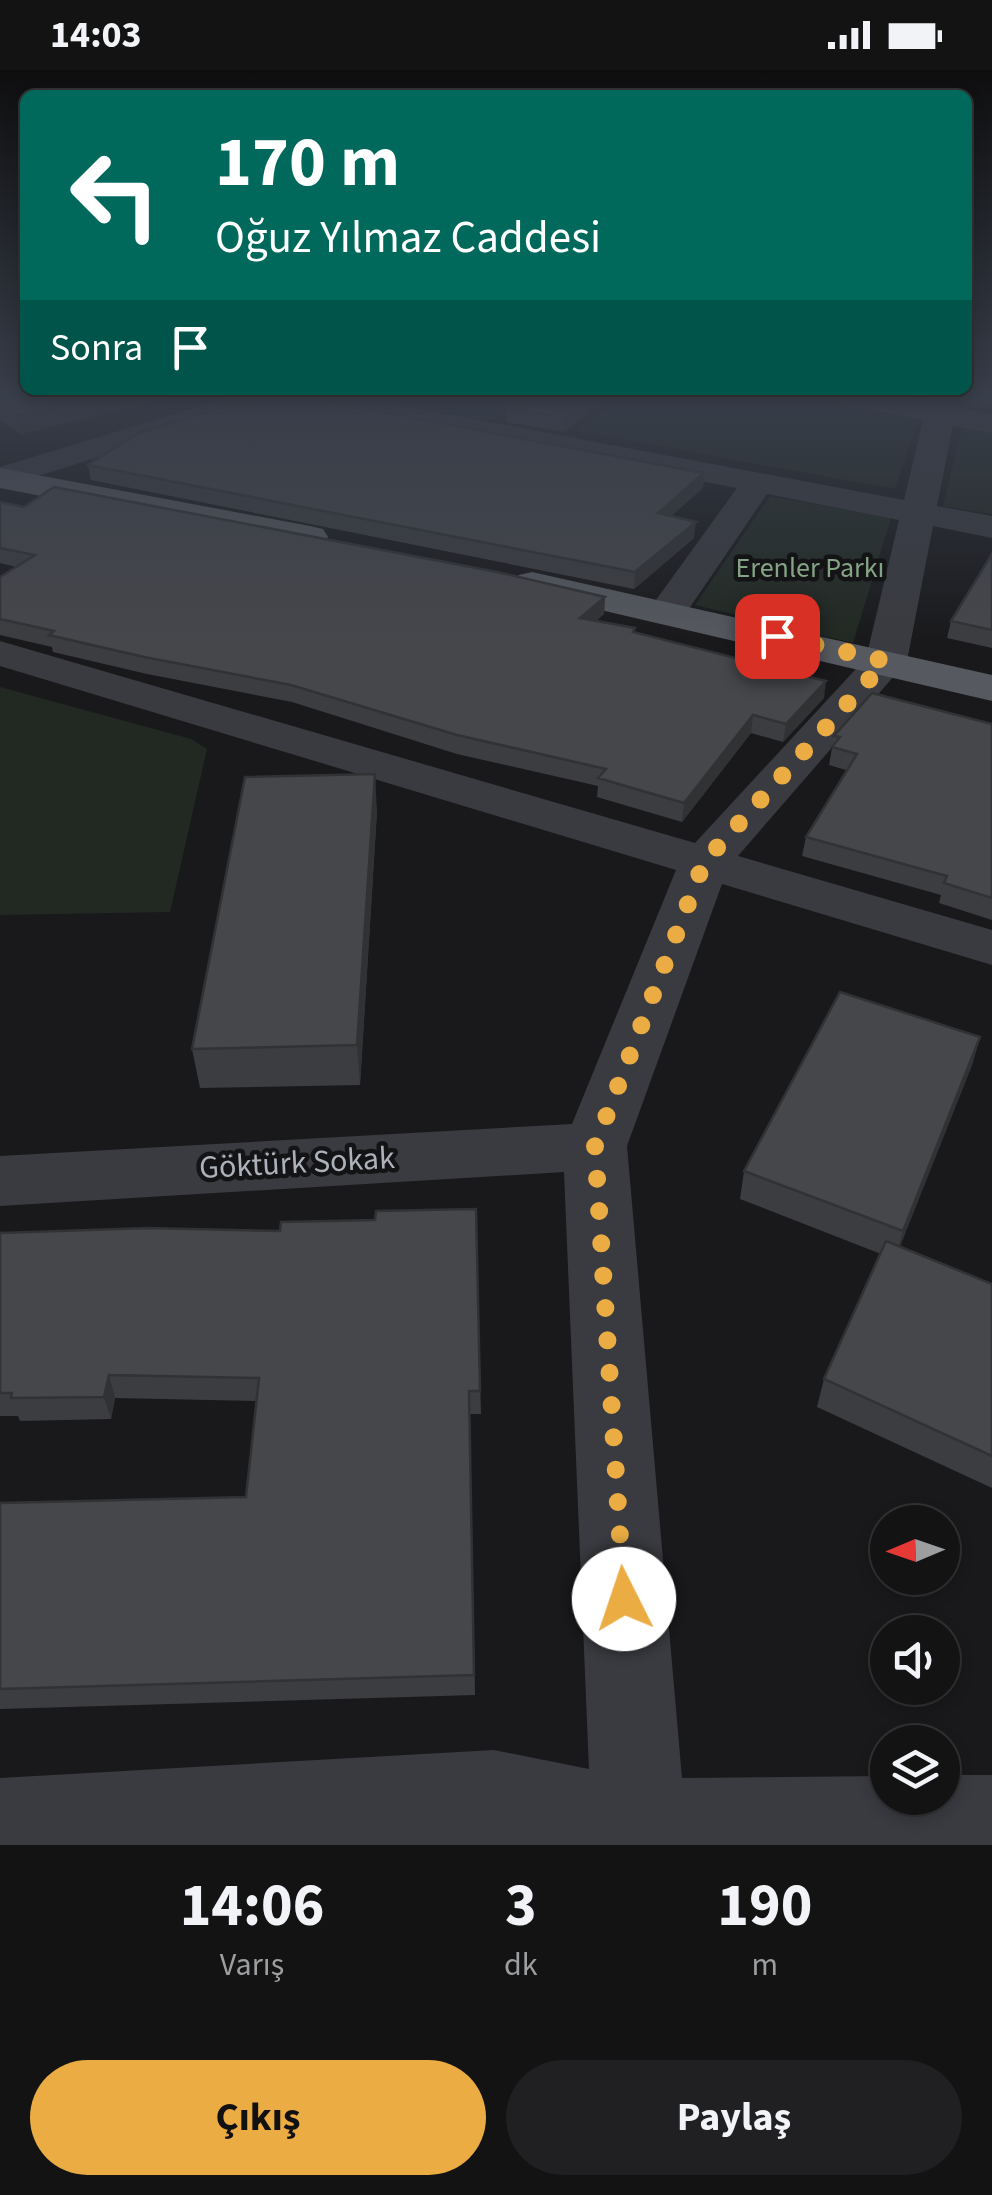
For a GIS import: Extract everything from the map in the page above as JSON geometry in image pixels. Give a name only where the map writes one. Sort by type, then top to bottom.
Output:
[{"type":"main road","points":[[0,478],[344,544]]},
{"type":"main road","points":[[496,576],[668,611],[992,688]]},
{"type":"street","points":[[731,478],[992,527]]},
{"type":"street","points":[[639,1826],[595,1146],[704,862],[886,661],[926,478]]},
{"type":"street","points":[[668,611],[758,483]]},
{"type":"street","points":[[0,653],[992,948]]},
{"type":"street","name":"Göktürk Sokak","points":[[0,1181],[595,1146]]},
{"type":"street","points":[[0,1825],[494,1797],[639,1826],[992,1822]]},
{"type":"green space","points":[[834,478],[899,478],[895,489]]},
{"type":"green space","points":[[950,478],[992,478],[992,514],[943,506]]},
{"type":"green space","name":"Erenler Parkı","points":[[770,496],[891,518],[853,643],[695,605]]},
{"type":"green space","points":[[0,687],[191,739],[207,749],[170,912],[0,915]]},
{"type":"building","points":[[154,478],[698,478],[658,513],[696,522],[635,572]]},
{"type":"building","points":[[54,487],[497,572],[605,597],[580,618],[635,628],[633,632],[826,681],[786,724],[753,715],[684,803],[598,778],[606,769],[457,735],[291,685],[144,657],[0,619],[0,577],[35,555],[0,548],[0,502],[24,507]]},
{"type":"building","points":[[992,554],[992,630],[951,621]]},
{"type":"building","points":[[872,693],[992,724],[992,898],[944,883],[947,876],[806,837],[857,754],[832,747],[840,737],[834,736]]},
{"type":"building","points":[[375,774],[357,1045],[192,1049],[245,777]]},
{"type":"building","points":[[840,992],[980,1037],[903,1231],[744,1171]]},
{"type":"building","points":[[476,1209],[480,1391],[469,1391],[474,1675],[0,1689],[0,1503],[246,1497],[259,1378],[109,1375],[104,1397],[11,1398],[12,1393],[0,1393],[0,1233],[148,1228],[280,1231],[281,1222],[375,1220],[376,1211]]},
{"type":"building","points":[[886,1241],[992,1284],[992,1456],[824,1379]]},
{"type":"route","points":[[624,1599],[595,1146],[704,862],[886,661],[777,636]]}]
